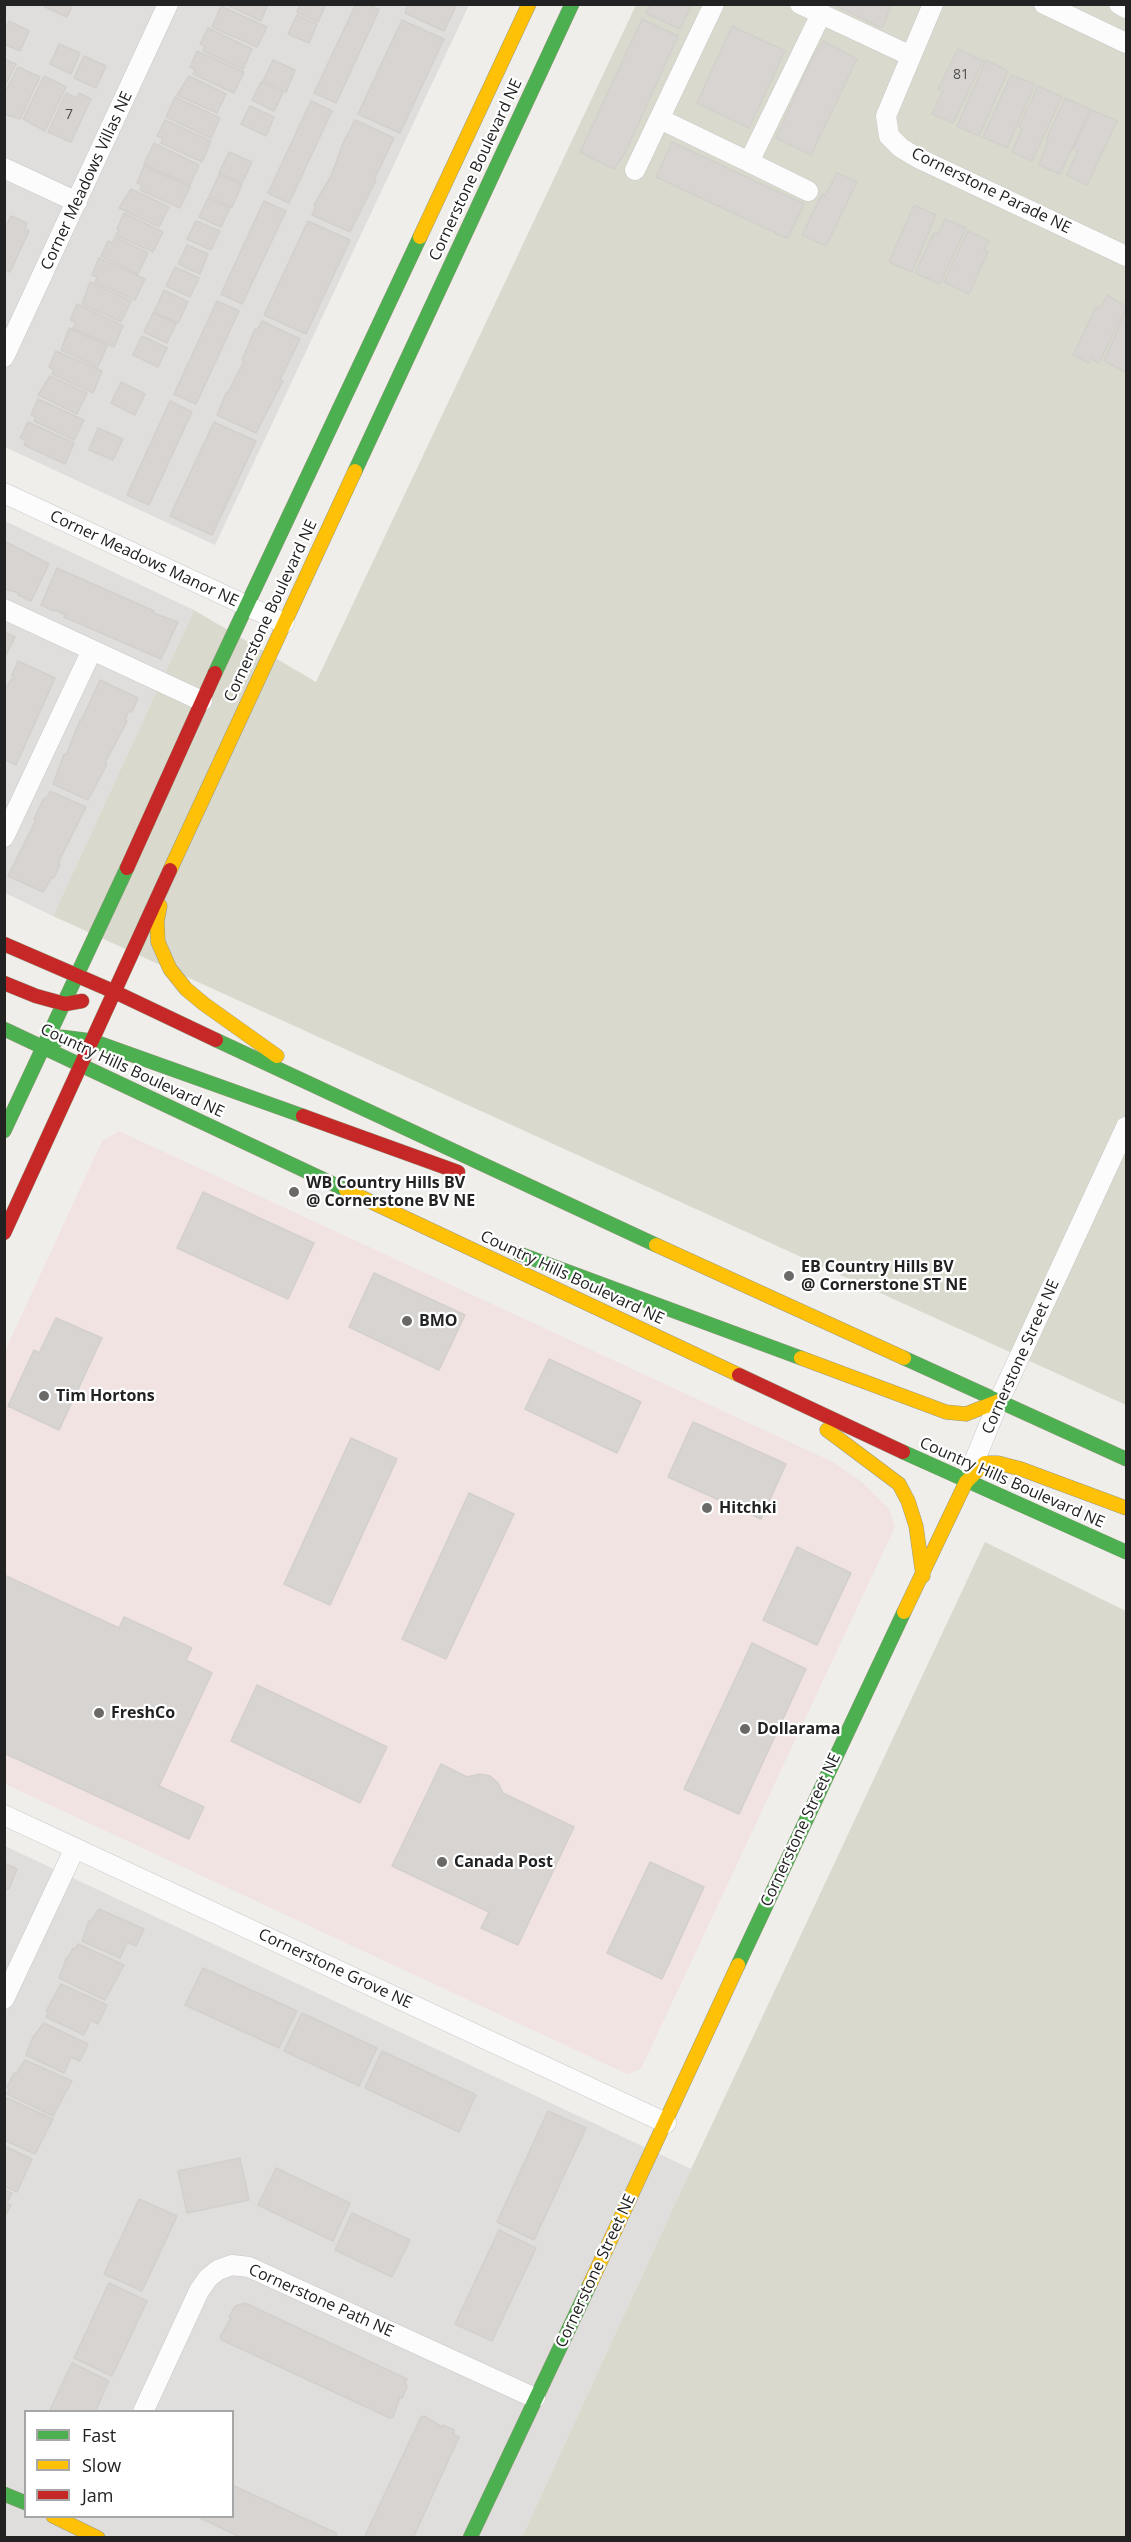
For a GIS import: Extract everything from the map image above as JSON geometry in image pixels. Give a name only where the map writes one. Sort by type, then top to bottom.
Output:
[{"type":"main road","name":"Cornerstone Boulevard NE","points":[[7,1126],[79,976],[202,701],[529,4]]},
{"type":"main road","name":"Cornerstone Boulevard NE","points":[[4,1233],[572,4]]},
{"type":"main road","points":[[166,881],[157,921],[158,942],[170,969],[186,989],[204,1004],[334,1097]]},
{"type":"main road","points":[[4,944],[115,992],[334,1097],[1126,1459]]},
{"type":"main road","points":[[4,983],[36,996],[65,1004],[115,992]]},
{"type":"main road","name":"Country Hills Boulevard NE","points":[[4,1029],[966,1482],[1126,1552]]},
{"type":"main road","points":[[44,1048],[62,1037],[93,1041],[467,1175]]},
{"type":"main road","points":[[4,1097],[7,1126]]},
{"type":"main road","points":[[490,1183],[623,1230]]},
{"type":"main road","points":[[429,1229],[512,1251],[946,1412],[966,1414],[999,1401]]},
{"type":"main road","points":[[742,1376],[799,1410],[899,1484],[908,1501],[916,1526],[923,1576]]},
{"type":"main road","points":[[966,1482],[985,1463],[998,1463],[1021,1469],[1126,1508]]},
{"type":"main road","name":"Cornerstone Street NE","points":[[472,2536],[666,2123],[779,1875],[966,1482]]},
{"type":"main road","points":[[4,2493],[24,2502]]},
{"type":"main road","points":[[56,2518],[93,2529]]},
{"type":"street","name":"Corner Meadows Villas NE","points":[[4,357],[168,4]]},
{"type":"street","points":[[635,170],[714,4]]},
{"type":"street","points":[[800,4],[911,56]]},
{"type":"street","name":"Cornerstone Parade NE","points":[[933,4],[886,116],[889,136],[918,158],[1126,256]]},
{"type":"street","points":[[1044,4],[1126,43]]},
{"type":"street","points":[[1119,4],[1126,8]]},
{"type":"street","points":[[749,162],[821,14]]},
{"type":"street","points":[[660,118],[808,191]]},
{"type":"street","points":[[4,168],[77,202]]},
{"type":"street","name":"Corner Meadows Manor NE","points":[[4,493],[284,623]]},
{"type":"street","points":[[4,609],[202,701]]},
{"type":"street","points":[[4,837],[11,807],[92,650]]},
{"type":"street","name":"Cornerstone Street NE","points":[[966,1482],[999,1401],[1126,1127]]},
{"type":"street","name":"Cornerstone Grove NE","points":[[4,1815],[666,2123]]},
{"type":"street","points":[[4,2000],[75,1848]]},
{"type":"street","name":"Cornerstone Path NE","points":[[145,2410],[200,2291],[208,2278],[218,2270],[232,2265],[249,2267],[535,2398]]},
{"type":"shaded area","points":[[5,5],[469,5],[215,545],[5,447]]},
{"type":"shaded area","points":[[636,5],[1126,5],[1126,1405],[53,916],[194,610],[316,682]]},
{"type":"shaded area","points":[[5,521],[194,610],[53,916],[5,893]]},
{"type":"shaded area","points":[[119,1131],[833,1462],[862,1482],[889,1509],[895,1527],[641,2069],[627,2074],[5,1784],[5,1351],[102,1141]]},
{"type":"shaded area","points":[[985,1542],[1126,1611],[1126,2537],[522,2537],[691,2169]]},
{"type":"shaded area","points":[[5,1846],[691,2169],[522,2537],[5,2538]]},
{"type":"building","points":[[47,4],[73,4],[67,17],[45,7]]},
{"type":"building","points":[[225,4],[268,4],[261,21]]},
{"type":"building","points":[[300,4],[326,4],[318,22],[297,12]]},
{"type":"building","points":[[356,4],[367,4],[379,10],[336,103],[314,93]]},
{"type":"building","points":[[408,4],[457,4],[444,31],[405,13]]},
{"type":"building","points":[[650,4],[692,4],[680,29],[646,13]]},
{"type":"building","points":[[832,4],[892,4],[882,28]]},
{"type":"building","points":[[221,6],[267,27],[257,47],[212,27]]},
{"type":"building","points":[[297,15],[317,24],[309,43],[288,34]]},
{"type":"building","points":[[642,19],[678,36],[626,151],[614,169],[580,152]]},
{"type":"building","points":[[402,20],[444,39],[400,133],[358,114]]},
{"type":"building","points":[[9,21],[29,31],[20,51],[4,44],[4,30]]},
{"type":"building","points":[[732,26],[785,51],[749,128],[697,103]]},
{"type":"building","points":[[208,28],[252,49],[243,69],[203,51],[205,46],[200,44]]},
{"type":"building","points":[[823,41],[857,59],[811,155],[776,138],[811,60]]},
{"type":"building","points":[[59,44],[80,53],[71,74],[50,64]]},
{"type":"building","points":[[958,49],[983,61],[953,123],[932,114],[943,91],[938,89]]},
{"type":"building","points":[[197,51],[244,72],[234,93],[193,74],[195,70],[190,67]]},
{"type":"building","points":[[84,56],[106,66],[96,88],[74,78]]},
{"type":"building","points":[[4,59],[16,64],[4,88]]},
{"type":"building","points":[[273,60],[295,70],[286,92],[263,81]]},
{"type":"building","points":[[986,60],[1008,71],[979,136],[957,126]]},
{"type":"building","points":[[18,67],[40,77],[20,119],[4,114],[4,94]]},
{"type":"building","points":[[1011,75],[1035,84],[1007,148],[983,137]]},
{"type":"building","points":[[44,76],[66,87],[45,131],[23,119]]},
{"type":"building","points":[[189,76],[226,94],[217,113],[177,95]]},
{"type":"building","points":[[261,82],[283,93],[274,111],[252,100]]},
{"type":"building","points":[[1038,86],[1062,97],[1032,161],[1012,152],[1022,129],[1019,127]]},
{"type":"building","points":[[66,93],[77,98],[79,93],[91,99],[71,142],[48,132]]},
{"type":"building","points":[[175,97],[220,118],[211,138],[166,117]]},
{"type":"building","points":[[1065,98],[1090,109],[1060,174],[1039,165],[1048,141],[1046,140]]},
{"type":"building","points":[[311,101],[332,111],[289,203],[268,193]]},
{"type":"building","points":[[250,106],[274,117],[266,136],[241,124]]},
{"type":"building","points":[[1092,110],[1117,121],[1087,185],[1067,175],[1078,151],[1073,149]]},
{"type":"building","points":[[165,120],[211,141],[202,162],[161,143],[163,139],[157,136]]},
{"type":"building","points":[[355,120],[394,138],[350,232],[312,215],[316,206],[314,205],[331,176],[344,141]]},
{"type":"building","points":[[672,142],[804,204],[788,238],[775,234],[656,177]]},
{"type":"building","points":[[154,143],[199,165],[190,185],[144,164]]},
{"type":"building","points":[[229,152],[252,162],[242,183],[219,173]]},
{"type":"building","points":[[144,166],[190,187],[180,208],[140,190],[142,185],[137,183]]},
{"type":"building","points":[[837,173],[857,182],[826,246],[802,235],[822,194],[825,196]]},
{"type":"building","points":[[219,175],[242,185],[232,207],[209,196]]},
{"type":"building","points":[[131,189],[169,207],[159,227],[119,208]]},
{"type":"building","points":[[208,198],[230,208],[221,227],[199,217]]},
{"type":"building","points":[[264,201],[286,211],[242,304],[221,294]]},
{"type":"building","points":[[914,205],[936,215],[912,272],[889,262]]},
{"type":"building","points":[[124,213],[163,232],[153,252],[116,235]]},
{"type":"building","points":[[11,216],[27,223],[25,229],[29,231],[10,272],[4,269],[4,230]]},
{"type":"building","points":[[945,219],[966,228],[940,284],[915,273],[934,233],[938,234]]},
{"type":"building","points":[[196,221],[220,231],[211,250],[187,239]]},
{"type":"building","points":[[308,221],[350,240],[306,334],[264,315]]},
{"type":"building","points":[[968,231],[989,241],[984,250],[988,252],[969,294],[944,282]]},
{"type":"building","points":[[115,237],[148,253],[138,274],[101,256],[108,241],[112,243]]},
{"type":"building","points":[[187,245],[208,254],[200,274],[178,264]]},
{"type":"building","points":[[99,258],[145,279],[135,300],[95,282],[97,277],[92,275]]},
{"type":"building","points":[[175,267],[199,278],[190,297],[166,286]]},
{"type":"building","points":[[90,282],[131,301],[121,322],[82,304]]},
{"type":"building","points":[[164,290],[188,302],[178,323],[154,312]]},
{"type":"building","points":[[1107,295],[1126,307],[1099,363],[1091,359],[1089,363],[1073,355],[1096,307],[1100,309]]},
{"type":"building","points":[[217,301],[239,311],[196,404],[174,394]]},
{"type":"building","points":[[77,304],[123,326],[114,347],[73,328],[76,323],[70,320]]},
{"type":"building","points":[[1126,311],[1126,372],[1104,361]]},
{"type":"building","points":[[153,313],[176,324],[167,343],[144,332]]},
{"type":"building","points":[[262,321],[300,339],[280,380],[283,381],[256,433],[217,415],[244,361],[242,360],[255,329],[257,330]]},
{"type":"building","points":[[69,328],[107,346],[98,367],[61,350]]},
{"type":"building","points":[[142,336],[167,348],[158,367],[133,355]]},
{"type":"building","points":[[56,351],[102,371],[93,393],[52,374],[54,370],[49,367]]},
{"type":"building","points":[[50,376],[87,393],[77,414],[38,395]]},
{"type":"building","points":[[121,382],[145,394],[135,415],[111,403]]},
{"type":"building","points":[[38,399],[84,420],[74,440],[34,421],[36,417],[31,415]]},
{"type":"building","points":[[170,401],[192,412],[149,505],[127,495]]},
{"type":"building","points":[[28,422],[74,443],[65,464],[24,445],[26,440],[20,438]]},
{"type":"building","points":[[214,422],[256,441],[212,535],[170,516]]},
{"type":"building","points":[[98,428],[123,439],[113,460],[89,450]]},
{"type":"building","points":[[4,541],[49,564],[31,601],[18,595],[19,593],[4,589]]},
{"type":"building","points":[[57,568],[154,611],[153,613],[178,622],[161,659],[41,605]]},
{"type":"building","points":[[4,632],[15,637],[4,659]]},
{"type":"building","points":[[18,661],[55,678],[16,765],[4,759],[4,690],[14,676],[12,675]]},
{"type":"building","points":[[100,680],[138,698],[132,712],[129,711],[125,720],[127,721],[88,800],[53,784],[64,754],[66,755]]},
{"type":"building","points":[[50,791],[86,807],[58,863],[60,864],[54,878],[52,877],[43,892],[8,876],[36,820],[34,819],[44,798],[46,799]]},
{"type":"building","points":[[203,1192],[314,1243],[288,1299],[177,1248]]},
{"type":"building","name":"BMO","points":[[374,1273],[465,1315],[439,1370],[349,1327]]},
{"type":"building","points":[[56,1318],[102,1338],[59,1430],[8,1406],[34,1350],[39,1353]]},
{"type":"building","points":[[549,1359],[641,1402],[617,1453],[525,1409]]},
{"type":"building","points":[[693,1422],[786,1464],[761,1519],[668,1477]]},
{"type":"building","points":[[351,1438],[397,1459],[330,1605],[284,1584]]},
{"type":"building","points":[[469,1493],[514,1514],[446,1659],[402,1639]]},
{"type":"building","points":[[797,1547],[851,1573],[817,1645],[763,1620]]},
{"type":"building","name":"FreshCo","points":[[4,1575],[119,1628],[124,1617],[192,1648],[186,1660],[212,1673],[159,1786],[204,1807],[189,1839],[4,1753]]},
{"type":"building","name":"Dollarama","points":[[752,1643],[806,1669],[739,1814],[684,1789]]},
{"type":"building","points":[[257,1685],[387,1747],[360,1803],[231,1741]]},
{"type":"building","points":[[441,1764],[467,1777],[480,1774],[490,1776],[498,1783],[503,1793],[574,1827],[518,1945],[481,1928],[489,1912],[392,1866]]},
{"type":"building","points":[[650,1862],[704,1887],[662,1979],[607,1953]]},
{"type":"building","points":[[4,1863],[17,1869],[9,1889],[7,1888],[4,1894]]},
{"type":"building","points":[[99,1909],[144,1929],[136,1946],[127,1942],[120,1958],[82,1941],[89,1921]]},
{"type":"building","points":[[78,1944],[124,1965],[105,2000],[59,1978],[67,1957]]},
{"type":"building","points":[[203,1968],[297,2011],[279,2048],[185,2005]]},
{"type":"building","points":[[61,1984],[107,2005],[98,2024],[91,2020],[84,2035],[46,2017],[48,2012],[46,2011]]},
{"type":"building","points":[[302,2013],[377,2048],[359,2086],[284,2051]]},
{"type":"building","points":[[44,2023],[88,2044],[80,2061],[71,2057],[64,2073],[26,2055],[33,2037]]},
{"type":"building","points":[[382,2051],[476,2095],[459,2132],[365,2088]]},
{"type":"building","points":[[25,2060],[72,2081],[53,2116],[7,2094],[9,2089],[7,2087],[14,2073],[16,2074]]},
{"type":"building","points":[[7,2098],[53,2119],[35,2154],[4,2140],[4,2104]]},
{"type":"building","points":[[548,2111],[586,2128],[534,2240],[497,2222]]},
{"type":"building","points":[[4,2146],[32,2159],[17,2192],[4,2186]]},
{"type":"building","points":[[240,2158],[249,2200],[187,2213],[178,2171]]},
{"type":"building","points":[[276,2168],[350,2203],[333,2241],[258,2205]]},
{"type":"building","points":[[4,2190],[12,2193],[7,2203],[11,2205],[6,2215]]},
{"type":"building","points":[[139,2199],[177,2216],[142,2291],[104,2274]]},
{"type":"building","points":[[352,2213],[410,2240],[392,2277],[335,2250]]},
{"type":"building","points":[[499,2230],[536,2248],[492,2341],[455,2324]]},
{"type":"building","points":[[109,2283],[147,2301],[112,2376],[74,2358]]},
{"type":"building","points":[[245,2303],[407,2379],[405,2383],[407,2387],[402,2398],[400,2397],[393,2417],[390,2418],[222,2340],[220,2337],[235,2306]]},
{"type":"building","points":[[72,2363],[109,2381],[96,2410],[50,2410]]},
{"type":"building","points":[[424,2416],[442,2427],[443,2425],[454,2430],[454,2435],[459,2437],[413,2538],[364,2538],[421,2417]]},
{"type":"building","points":[[234,2486],[336,2533],[337,2538],[242,2538],[200,2518],[234,2518]]},
{"type":"traffic: fast","points":[[355,471],[572,4]]},
{"type":"traffic: fast","points":[[215,673],[420,237]]},
{"type":"traffic: fast","points":[[4,1131],[127,868]]},
{"type":"traffic: fast","points":[[4,1029],[346,1190]]},
{"type":"traffic: fast","points":[[44,1048],[62,1037],[93,1041],[303,1116]]},
{"type":"traffic: fast","points":[[216,1040],[656,1245]]},
{"type":"traffic: fast","points":[[520,1254],[801,1358]]},
{"type":"traffic: fast","points":[[904,1358],[1126,1459]]},
{"type":"traffic: fast","points":[[903,1452],[1126,1552]]},
{"type":"traffic: fast","points":[[738,1965],[904,1612]]},
{"type":"traffic: fast","points":[[470,2538],[590,2284]]},
{"type":"traffic: fast","points":[[4,2494],[24,2502]]},
{"type":"traffic: slow","points":[[420,237],[529,4]]},
{"type":"traffic: slow","points":[[170,870],[355,471]]},
{"type":"traffic: slow","points":[[160,906],[157,921],[158,942],[170,969],[186,989],[204,1004],[277,1056]]},
{"type":"traffic: slow","points":[[346,1190],[739,1375]]},
{"type":"traffic: slow","points":[[656,1245],[904,1358]]},
{"type":"traffic: slow","points":[[801,1358],[946,1412],[966,1414],[999,1401]]},
{"type":"traffic: slow","points":[[827,1430],[899,1484],[908,1501],[916,1526],[923,1576]]},
{"type":"traffic: slow","points":[[904,1612],[966,1482],[985,1463],[998,1463],[1021,1469],[1126,1508]]},
{"type":"traffic: slow","points":[[590,2284],[738,1965]]},
{"type":"traffic: slow","points":[[57,2518],[98,2538]]},
{"type":"traffic: jam","points":[[127,868],[215,673]]},
{"type":"traffic: jam","points":[[4,1233],[170,870]]},
{"type":"traffic: jam","points":[[4,944],[115,992],[216,1040]]},
{"type":"traffic: jam","points":[[4,983],[36,996],[65,1004],[82,1001]]},
{"type":"traffic: jam","points":[[303,1116],[458,1172]]},
{"type":"traffic: jam","points":[[739,1375],[903,1452]]},
{"type":"place","name":"WB Country Hills BV @ Cornerstone BV NE","points":[[294,1192]]},
{"type":"place","name":"EB Country Hills BV @ Cornerstone ST NE","points":[[789,1276]]},
{"type":"place","name":"BMO","points":[[407,1321]]},
{"type":"place","name":"Tim Hortons","points":[[44,1396]]},
{"type":"place","name":"Hitchki","points":[[707,1508]]},
{"type":"place","name":"FreshCo","points":[[99,1713]]},
{"type":"place","name":"Dollarama","points":[[745,1729]]},
{"type":"place","name":"Canada Post","points":[[442,1862]]}]
